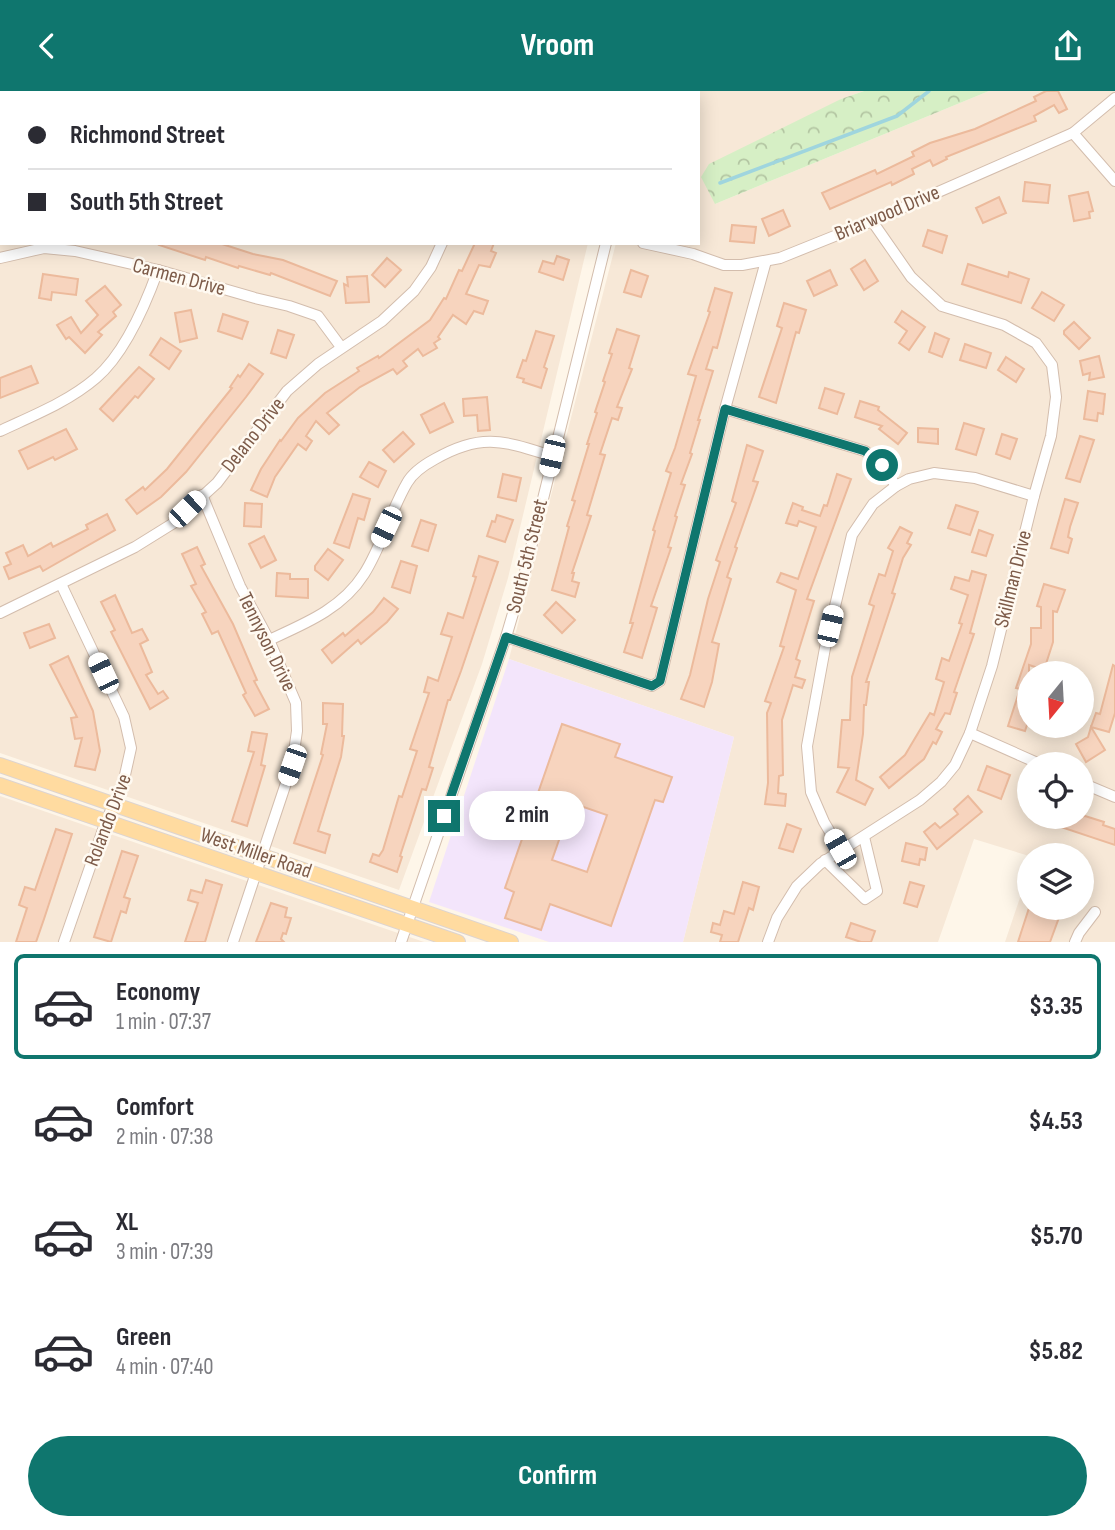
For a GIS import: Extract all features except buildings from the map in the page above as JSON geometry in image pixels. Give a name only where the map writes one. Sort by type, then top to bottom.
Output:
[{"type":"main road","name":"West Miller Road","points":[[0,765],[511,942]]},
{"type":"main road","name":"West Miller Road","points":[[0,785],[458,942]]},
{"type":"street","name":"Briarwood Drive","points":[[652,245],[693,254],[724,265],[742,265],[780,258],[1073,133],[1115,98]]},
{"type":"street","points":[[1073,133],[1115,181]]},
{"type":"street","name":"Skillman Drive","points":[[768,942],[777,918],[797,886],[840,849],[864,837],[920,800],[941,782],[955,765],[970,733],[992,666],[1051,436],[1056,397],[1052,365],[1036,343],[1015,330],[942,306],[911,277],[872,221]]},
{"type":"street","name":"Delano Drive","points":[[0,613],[135,547],[172,523],[217,483],[287,391],[341,347],[382,321],[414,291],[441,245]]},
{"type":"street","name":"South 5th Street","points":[[401,942],[506,637],[524,576],[605,245]]},
{"type":"street","name":"Carmen Drive","points":[[0,258],[44,248],[75,251],[158,270],[318,316],[341,347]]},
{"type":"street","points":[[506,637],[652,686],[660,681],[725,409],[766,261]]},
{"type":"street","points":[[0,431],[51,407],[97,377],[131,331],[147,302],[158,270]]},
{"type":"street","points":[[725,409],[865,451],[882,465],[896,486]]},
{"type":"street","points":[[269,640],[318,618],[342,599],[363,575],[408,480],[422,466],[453,448],[481,441],[506,442],[552,456]]},
{"type":"street","points":[[840,849],[811,792],[807,746],[825,648],[852,535],[873,504],[896,486],[909,479],[934,473],[975,478],[1034,496]]},
{"type":"street","name":"Tennyson Drive","points":[[202,495],[240,586],[269,640],[296,703],[298,731],[292,765],[233,942]]},
{"type":"street","name":"Rolando Drive","points":[[61,583],[124,717],[131,748],[123,784],[106,821],[64,942]]},
{"type":"street","points":[[970,733],[1017,754]]},
{"type":"street","points":[[1094,787],[1115,797]]},
{"type":"street","points":[[825,860],[865,899],[877,891],[864,837]]},
{"type":"street","points":[[1075,942],[1095,912]]},
{"type":"shaded area","points":[[700,91],[864,91],[841,99],[715,204],[989,91],[1115,91],[1115,942],[1005,942],[1017,906],[1017,920],[1094,920],[1094,843],[1017,843],[1017,852],[974,839],[938,942],[683,942],[734,737],[509,659],[615,245],[700,245]]},
{"type":"shaded area","points":[[0,245],[588,245],[508,578],[482,664],[399,890],[0,753]]},
{"type":"shaded area","points":[[509,659],[734,737],[683,942],[549,942],[429,902]]},
{"type":"shaded area","points":[[0,796],[424,942],[0,942]]},
{"type":"green space","points":[[864,91],[989,91],[715,204],[701,177],[709,164],[841,99]]},
{"type":"waterway","points":[[720,183],[897,116],[929,91]]},
{"type":"route","points":[[444,816],[506,637],[652,686],[660,681],[725,409],[865,451],[882,465]]}]
